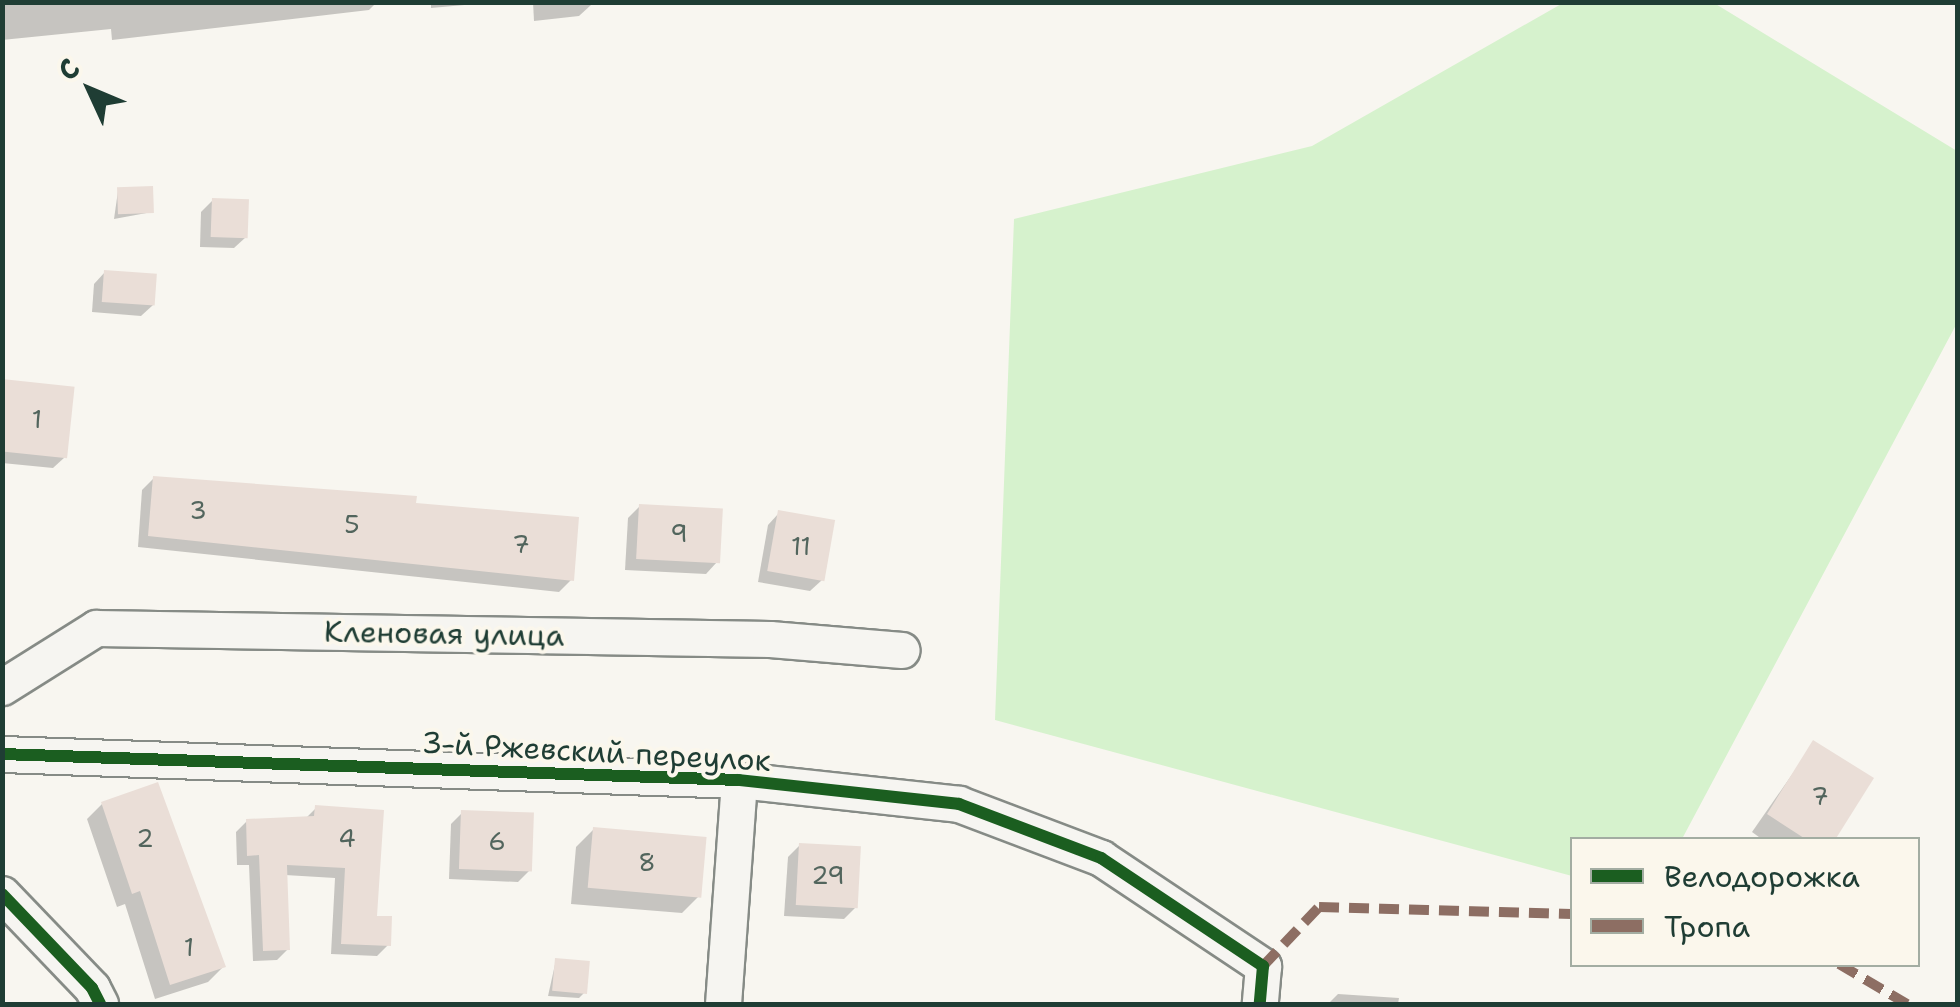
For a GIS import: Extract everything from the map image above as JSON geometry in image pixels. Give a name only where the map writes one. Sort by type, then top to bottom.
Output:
[{"type":"street","name":"Кленовая улица","points":[[2,687],[96,628],[770,639],[902,650]]},
{"type":"street","name":"3-й Ржевский переулок","points":[[2,754],[739,780],[959,804],[1101,858],[1263,966],[1260,1004]]},
{"type":"street","points":[[724,1004],[739,780]]},
{"type":"street","points":[[2,894],[92,988],[100,1004]]},
{"type":"green space","points":[[1563,3],[1714,3],[1957,151],[1957,323],[1683,837],[1570,837],[1570,875],[995,720],[1014,219],[1312,146]]},
{"type":"building","points":[[153,186],[154,213],[118,214],[117,187]]},
{"type":"building","points":[[212,198],[249,199],[248,238],[211,237]]},
{"type":"building","points":[[104,270],[157,274],[155,306],[102,302]]},
{"type":"building","points":[[2,379],[75,387],[67,458],[2,451]]},
{"type":"building","points":[[153,476],[417,496],[416,503],[579,517],[574,581],[148,536]]},
{"type":"building","points":[[639,504],[723,508],[720,563],[636,559]]},
{"type":"building","points":[[778,510],[835,520],[824,581],[767,571]]},
{"type":"building","points":[[1813,740],[1874,778],[1837,837],[1802,837],[1767,814]]},
{"type":"building","points":[[158,782],[226,967],[170,985],[140,891],[132,894],[101,802]]},
{"type":"building","points":[[315,805],[384,810],[377,916],[392,916],[391,946],[341,944],[345,868],[287,865],[290,950],[263,951],[259,855],[247,856],[246,819],[314,816]]},
{"type":"building","points":[[461,810],[534,813],[532,872],[459,869]]},
{"type":"building","points":[[593,827],[707,837],[701,898],[588,888]]},
{"type":"building","points":[[799,843],[861,846],[858,908],[796,905]]},
{"type":"building","points":[[555,958],[590,961],[587,994],[552,991]]},
{"type":"marked path","points":[[1263,966],[1319,907],[1570,914]]},
{"type":"marked path","points":[[1844,967],[1907,1004]]},
{"type":"cycle path","points":[[2,754],[739,780],[959,804],[1101,858],[1263,966],[1260,1004]]},
{"type":"cycle path","points":[[2,894],[92,988],[100,1004]]}]
